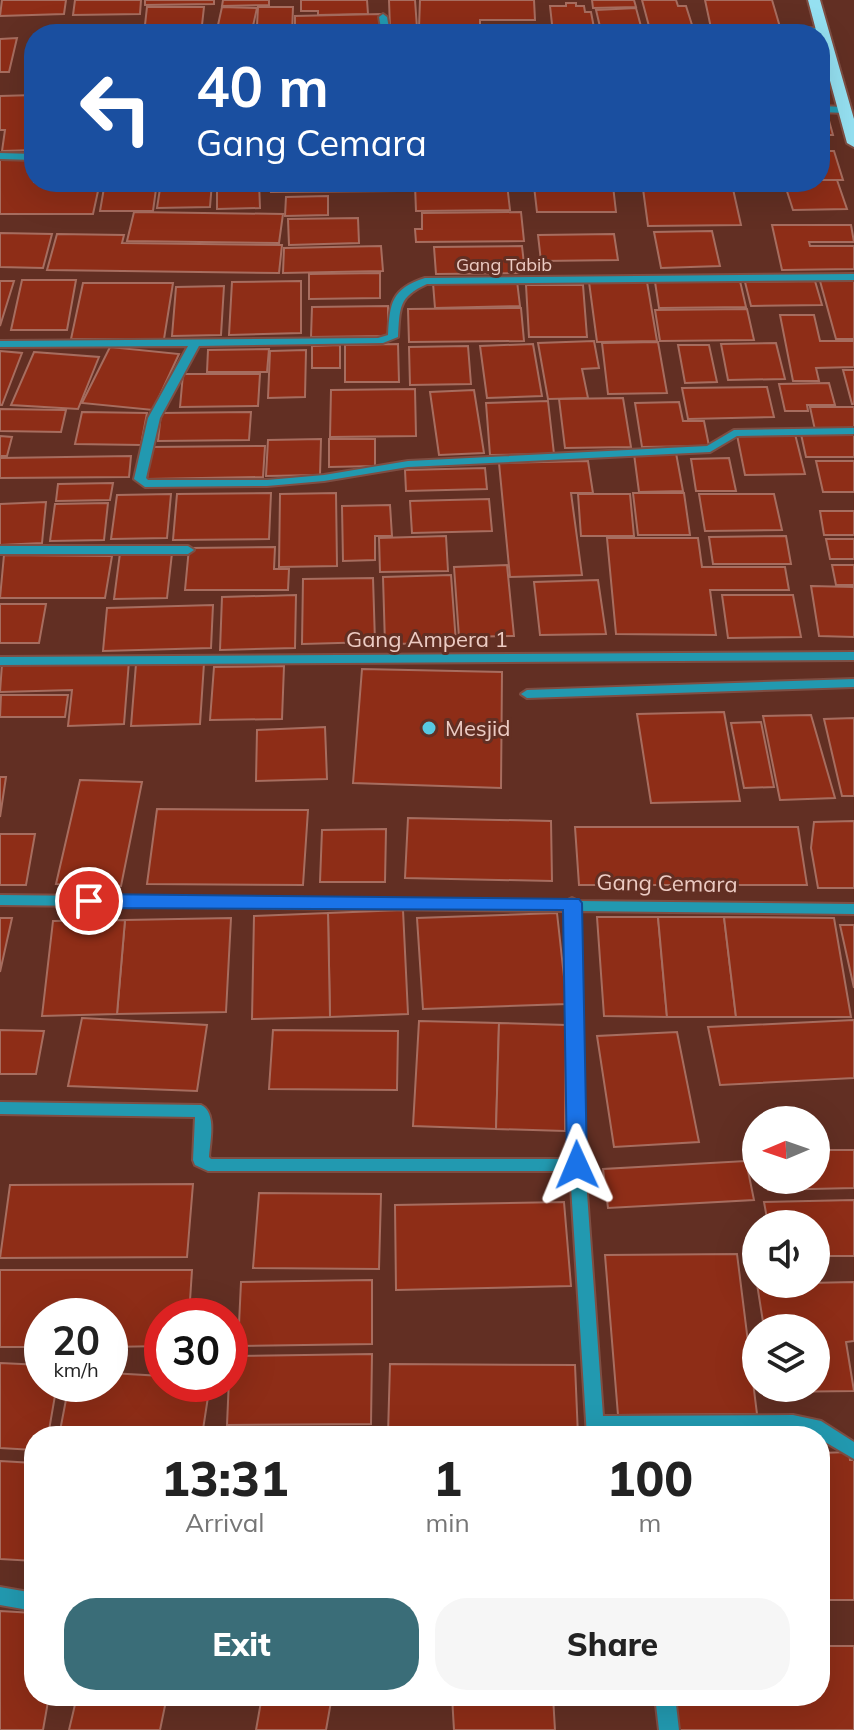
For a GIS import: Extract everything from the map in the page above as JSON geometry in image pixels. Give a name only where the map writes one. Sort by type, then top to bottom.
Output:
[{"type":"main road","points":[[814,0],[820,24]]},
{"type":"main road","points":[[830,58],[854,143]]},
{"type":"street","points":[[383,17],[384,24]]},
{"type":"street","points":[[830,109],[845,110]]},
{"type":"street","points":[[0,156],[24,157]]},
{"type":"street","name":"Gang Tabib","points":[[195,343],[379,341],[393,337],[396,299],[402,290],[425,281],[854,277]]},
{"type":"street","points":[[0,344],[195,343],[154,418],[140,479],[145,484],[267,483],[324,478],[408,464],[458,464],[710,449],[734,433],[854,431]]},
{"type":"street","points":[[0,550],[188,550]]},
{"type":"street","name":"Gang Ampera 1","points":[[0,661],[854,656]]},
{"type":"street","points":[[527,694],[854,683]]},
{"type":"street","name":"Gang Cemara","points":[[0,900],[572,903],[854,909]]},
{"type":"street","points":[[572,903],[577,1165],[596,1426]]},
{"type":"street","points":[[0,1108],[201,1111],[201,1160],[208,1165],[577,1165]]},
{"type":"street","points":[[709,1426],[793,1423],[810,1426]]},
{"type":"street","points":[[830,1436],[854,1451]]},
{"type":"street","points":[[0,1596],[24,1600]]},
{"type":"street","points":[[666,1706],[669,1730]]},
{"type":"building","points":[[2,0],[66,0],[64,14],[0,16]]},
{"type":"building","points":[[75,0],[141,0],[140,14],[73,15]]},
{"type":"building","points":[[145,0],[214,0],[214,4],[145,5]]},
{"type":"building","points":[[223,0],[269,0],[269,5],[222,6]]},
{"type":"building","points":[[301,0],[367,0],[368,14],[318,15],[318,11],[301,11]]},
{"type":"building","points":[[389,0],[415,0],[417,24],[390,24]]},
{"type":"building","points":[[420,0],[534,0],[535,20],[419,24]]},
{"type":"building","points":[[592,0],[634,0],[636,7],[593,8]]},
{"type":"building","points":[[642,0],[676,0],[678,6],[686,6],[692,24],[648,24]]},
{"type":"building","points":[[705,0],[772,0],[779,24],[710,24]]},
{"type":"building","points":[[566,3],[576,3],[576,6],[584,6],[585,12],[591,12],[593,24],[552,24],[550,6],[566,6]]},
{"type":"building","points":[[147,7],[204,7],[202,24],[145,24]]},
{"type":"building","points":[[222,7],[257,8],[253,24],[218,24]]},
{"type":"building","points":[[258,7],[293,7],[292,24],[257,24]]},
{"type":"building","points":[[636,8],[640,24],[599,24],[596,10]]},
{"type":"building","points":[[381,14],[382,24],[295,24],[295,16]]},
{"type":"building","points":[[17,38],[9,72],[0,72],[0,39]]},
{"type":"building","points":[[24,95],[24,150],[2,151],[5,130],[0,130],[0,96]]},
{"type":"building","points":[[830,151],[834,151],[843,180],[830,180]]},
{"type":"building","points":[[0,159],[24,159],[24,192],[98,192],[93,214],[0,214]]},
{"type":"building","points":[[830,180],[837,180],[847,209],[793,210],[787,192],[830,192]]},
{"type":"building","points":[[103,192],[156,192],[153,211],[100,211]]},
{"type":"building","points":[[159,192],[211,192],[210,207],[157,208]]},
{"type":"building","points":[[217,192],[259,192],[260,208],[217,209]]},
{"type":"building","points":[[415,192],[508,192],[510,210],[416,211]]},
{"type":"building","points":[[535,192],[614,192],[616,212],[537,212]]},
{"type":"building","points":[[643,192],[734,192],[741,225],[648,226]]},
{"type":"building","points":[[328,196],[328,215],[285,216],[286,197]]},
{"type":"building","points":[[134,212],[283,214],[279,243],[127,241]]},
{"type":"building","points":[[521,212],[524,241],[416,242],[415,229],[422,229],[422,213]]},
{"type":"building","points":[[358,218],[359,243],[289,245],[288,219]]},
{"type":"building","points":[[772,225],[851,225],[854,242],[809,242],[810,246],[854,246],[854,269],[782,270]]},
{"type":"building","points":[[712,231],[720,266],[661,268],[654,232]]},
{"type":"building","points":[[0,233],[52,234],[43,268],[0,267]]},
{"type":"building","points":[[57,234],[124,235],[122,243],[282,245],[279,273],[47,270]]},
{"type":"building","points":[[614,234],[618,260],[541,261],[538,235]]},
{"type":"building","points":[[381,246],[383,271],[283,273],[284,248]]},
{"type":"building","points":[[522,246],[525,273],[436,274],[434,247]]},
{"type":"building","points":[[380,273],[380,298],[309,299],[309,274]]},
{"type":"building","points":[[22,280],[76,280],[67,330],[11,330]]},
{"type":"building","points":[[854,280],[854,339],[836,339],[820,281]]},
{"type":"building","points":[[0,281],[14,281],[0,326]]},
{"type":"building","points":[[301,281],[301,333],[229,335],[232,282]]},
{"type":"building","points":[[517,281],[520,306],[435,308],[433,283]]},
{"type":"building","points":[[740,281],[746,307],[659,308],[655,282]]},
{"type":"building","points":[[815,281],[822,305],[751,306],[745,282]]},
{"type":"building","points":[[589,282],[647,282],[657,341],[597,342]]},
{"type":"building","points":[[83,283],[173,283],[164,339],[71,339]]},
{"type":"building","points":[[526,285],[583,285],[587,337],[529,337]]},
{"type":"building","points":[[224,286],[221,335],[172,336],[176,287]]},
{"type":"building","points":[[388,306],[388,336],[311,337],[312,307]]},
{"type":"building","points":[[521,308],[524,341],[409,342],[408,309]]},
{"type":"building","points":[[747,309],[754,340],[660,341],[655,310]]},
{"type":"building","points":[[780,315],[814,315],[820,341],[854,341],[854,367],[816,368],[819,381],[793,381]]},
{"type":"building","points":[[594,341],[599,368],[582,369],[588,398],[548,399],[538,343]]},
{"type":"building","points":[[658,342],[667,393],[608,394],[602,343]]},
{"type":"building","points":[[776,343],[785,379],[728,380],[721,344]]},
{"type":"building","points":[[398,344],[399,382],[345,382],[345,345]]},
{"type":"building","points":[[533,344],[542,396],[487,398],[480,346]]},
{"type":"building","points":[[340,345],[340,368],[312,368],[312,346]]},
{"type":"building","points":[[678,345],[709,345],[717,382],[685,383]]},
{"type":"building","points":[[468,346],[471,384],[410,385],[409,347]]},
{"type":"building","points":[[110,347],[179,354],[153,410],[82,403]]},
{"type":"building","points":[[269,349],[267,372],[207,372],[208,350]]},
{"type":"building","points":[[306,350],[305,397],[268,398],[270,351]]},
{"type":"building","points":[[0,351],[22,353],[2,405],[0,405]]},
{"type":"building","points":[[34,352],[99,357],[78,409],[11,405]]},
{"type":"building","points":[[843,370],[854,370],[854,404],[852,404]]},
{"type":"building","points":[[183,374],[260,374],[258,406],[180,407]]},
{"type":"building","points":[[829,383],[835,405],[807,405],[808,411],[785,411],[779,384]]},
{"type":"building","points":[[767,387],[774,417],[688,419],[682,388]]},
{"type":"building","points":[[415,389],[416,436],[330,437],[331,390]]},
{"type":"building","points":[[474,390],[484,453],[439,455],[430,392]]},
{"type":"building","points":[[623,398],[631,447],[565,448],[559,399]]},
{"type":"building","points":[[548,401],[554,454],[490,455],[486,403]]},
{"type":"building","points":[[679,402],[683,421],[704,421],[709,446],[642,447],[635,403]]},
{"type":"building","points":[[810,407],[854,407],[854,430],[815,430]]},
{"type":"building","points":[[0,409],[66,410],[61,432],[0,431]]},
{"type":"building","points":[[82,412],[147,413],[141,445],[75,444]]},
{"type":"building","points":[[251,412],[249,440],[158,441],[161,413]]},
{"type":"building","points":[[795,434],[805,474],[745,475],[737,435]]},
{"type":"building","points":[[801,434],[854,434],[854,457],[806,457]]},
{"type":"building","points":[[0,436],[12,437],[7,456],[0,456]]},
{"type":"building","points":[[321,439],[320,475],[266,476],[268,440]]},
{"type":"building","points":[[329,439],[375,439],[375,466],[329,467]]},
{"type":"building","points":[[265,446],[263,477],[147,479],[151,447]]},
{"type":"building","points":[[676,453],[683,491],[639,492],[634,454]]},
{"type":"building","points":[[131,456],[129,477],[0,478],[0,458]]},
{"type":"building","points":[[729,458],[736,491],[696,491],[691,459]]},
{"type":"building","points":[[588,461],[593,493],[571,493],[582,575],[510,577],[499,463]]},
{"type":"building","points":[[816,461],[854,461],[854,492],[823,492]]},
{"type":"building","points":[[485,468],[487,489],[406,491],[405,470]]},
{"type":"building","points":[[113,483],[110,500],[56,501],[58,484]]},
{"type":"building","points":[[271,493],[269,539],[173,540],[177,494]]},
{"type":"building","points":[[336,493],[337,566],[279,567],[280,494]]},
{"type":"building","points":[[633,493],[684,493],[690,535],[638,535]]},
{"type":"building","points":[[171,494],[167,538],[111,539],[117,495]]},
{"type":"building","points":[[578,494],[630,494],[634,536],[581,536]]},
{"type":"building","points":[[699,494],[774,494],[782,530],[705,531]]},
{"type":"building","points":[[489,499],[492,531],[412,533],[410,501]]},
{"type":"building","points":[[46,502],[42,543],[0,545],[0,504]]},
{"type":"building","points":[[108,503],[104,540],[50,541],[55,504]]},
{"type":"building","points":[[390,505],[392,536],[375,536],[375,560],[343,561],[342,506]]},
{"type":"building","points":[[820,511],[854,511],[854,535],[824,535]]},
{"type":"building","points":[[446,536],[448,571],[380,572],[379,538]]},
{"type":"building","points":[[786,536],[791,564],[713,564],[709,537]]},
{"type":"building","points":[[607,538],[698,538],[702,567],[785,567],[789,590],[710,590],[716,635],[616,634]]},
{"type":"building","points":[[826,539],[854,539],[854,559],[830,559]]},
{"type":"building","points":[[275,547],[274,569],[289,569],[288,590],[185,590],[189,548]]},
{"type":"building","points":[[120,553],[172,553],[167,598],[114,599]]},
{"type":"building","points":[[4,555],[112,556],[105,598],[0,598]]},
{"type":"building","points":[[507,565],[514,636],[459,637],[454,567]]},
{"type":"building","points":[[832,565],[854,565],[854,585],[836,585]]},
{"type":"building","points":[[451,575],[456,643],[385,644],[383,577]]},
{"type":"building","points":[[373,578],[375,642],[302,644],[303,579]]},
{"type":"building","points":[[598,580],[606,634],[540,635],[534,582]]},
{"type":"building","points":[[811,586],[854,587],[854,637],[819,636]]},
{"type":"building","points":[[296,595],[295,648],[220,650],[222,597]]},
{"type":"building","points":[[722,595],[793,595],[801,637],[728,638]]},
{"type":"building","points":[[0,604],[46,604],[39,643],[0,643]]},
{"type":"building","points":[[213,605],[211,648],[103,651],[107,608]]},
{"type":"building","points":[[129,661],[124,724],[68,726],[72,690],[0,692],[2,664]]},
{"type":"building","points":[[204,663],[200,724],[131,726],[136,664]]},
{"type":"building","points":[[284,666],[282,719],[210,720],[214,667]]},
{"type":"building","name":"Mesjid","points":[[362,669],[502,672],[501,788],[353,783]]},
{"type":"building","points":[[1,695],[68,695],[65,717],[0,717]]},
{"type":"building","points":[[724,712],[740,801],[651,803],[637,714]]},
{"type":"building","points":[[811,715],[835,798],[780,800],[763,716]]},
{"type":"building","points":[[854,718],[854,796],[842,796],[824,719]]},
{"type":"building","points":[[761,722],[774,787],[744,788],[731,723]]},
{"type":"building","points":[[325,727],[327,779],[256,781],[257,730]]},
{"type":"building","points":[[0,777],[6,777],[0,817]]},
{"type":"building","points":[[80,780],[142,782],[121,886],[56,884]]},
{"type":"building","points":[[157,809],[308,810],[303,885],[147,884]]},
{"type":"building","points":[[408,818],[551,821],[552,881],[405,878]]},
{"type":"building","points":[[854,821],[854,888],[818,888],[811,848],[814,822]]},
{"type":"building","points":[[575,827],[798,827],[807,885],[579,885]]},
{"type":"building","points":[[386,829],[385,882],[320,882],[322,830]]},
{"type":"building","points":[[0,834],[35,834],[26,885],[0,885]]},
{"type":"building","points":[[403,910],[408,1014],[330,1017],[328,913]]},
{"type":"building","points":[[328,913],[330,1017],[252,1019],[254,916]]},
{"type":"building","points":[[557,913],[567,1004],[423,1009],[417,918]]},
{"type":"building","points":[[597,917],[658,917],[667,1017],[604,1016]]},
{"type":"building","points":[[658,917],[724,917],[736,1017],[667,1017]]},
{"type":"building","points":[[724,917],[834,918],[851,1017],[736,1017]]},
{"type":"building","points":[[0,918],[12,918],[0,972]]},
{"type":"building","points":[[231,918],[226,1012],[117,1014],[125,920]]},
{"type":"building","points":[[125,920],[117,1014],[42,1016],[53,921]]},
{"type":"building","points":[[840,925],[854,925],[854,988]]},
{"type":"building","points":[[82,1018],[207,1025],[197,1091],[68,1086]]},
{"type":"building","points":[[854,1020],[854,1078],[720,1085],[708,1027]]},
{"type":"building","points":[[419,1021],[499,1023],[496,1129],[413,1126]]},
{"type":"building","points":[[499,1023],[566,1025],[565,1131],[496,1129]]},
{"type":"building","points":[[0,1030],[44,1031],[36,1074],[0,1074]]},
{"type":"building","points":[[273,1030],[398,1031],[397,1090],[269,1089]]},
{"type":"building","points":[[677,1032],[699,1142],[614,1147],[597,1036]]},
{"type":"building","points":[[830,1150],[854,1150],[854,1188],[830,1189]]},
{"type":"building","points":[[742,1161],[742,1194],[753,1194],[754,1200],[608,1208],[603,1169]]},
{"type":"building","points":[[193,1184],[187,1257],[0,1258],[10,1185]]},
{"type":"building","points":[[259,1193],[381,1194],[379,1269],[253,1268]]},
{"type":"building","points":[[854,1200],[854,1256],[830,1256],[830,1210],[765,1210],[764,1202]]},
{"type":"building","points":[[564,1202],[571,1286],[396,1290],[395,1205]]},
{"type":"building","points":[[737,1254],[744,1314],[742,1314],[742,1402],[756,1402],[757,1414],[618,1415],[605,1255]]},
{"type":"building","points":[[0,1270],[192,1270],[190,1298],[144,1298],[144,1346],[128,1347],[128,1298],[24,1298],[24,1347],[0,1347]]},
{"type":"building","points":[[372,1280],[372,1344],[248,1346],[248,1298],[240,1298],[241,1282]]},
{"type":"building","points":[[830,1282],[854,1282],[854,1341],[846,1342],[854,1391],[830,1391],[830,1314],[762,1314],[759,1298],[830,1298]]},
{"type":"building","points":[[372,1354],[371,1424],[227,1425],[228,1402],[248,1402],[248,1356]]},
{"type":"building","points":[[0,1363],[24,1364],[24,1402],[54,1402],[50,1426],[24,1426],[24,1449],[0,1448]]},
{"type":"building","points":[[390,1364],[575,1365],[578,1426],[388,1426]]},
{"type":"building","points":[[128,1374],[144,1375],[144,1402],[207,1402],[204,1426],[61,1426],[66,1402],[128,1402]]},
{"type":"building","points":[[849,1452],[850,1460],[854,1460],[854,1600],[830,1600],[830,1453]]},
{"type":"building","points":[[0,1461],[24,1462],[24,1560],[0,1559]]},
{"type":"building","points":[[0,1611],[24,1612],[24,1706],[47,1706],[43,1730],[0,1730]]},
{"type":"building","points":[[830,1646],[854,1646],[854,1730],[676,1730],[674,1706],[830,1706]]},
{"type":"building","points":[[75,1706],[165,1706],[160,1730],[69,1730]]},
{"type":"building","points":[[260,1706],[330,1706],[326,1730],[256,1730]]},
{"type":"building","points":[[453,1706],[554,1706],[555,1730],[454,1730]]},
{"type":"place","name":"Mesjid","points":[[429,728]]},
{"type":"route","points":[[89,901],[572,903],[577,1165]]}]
